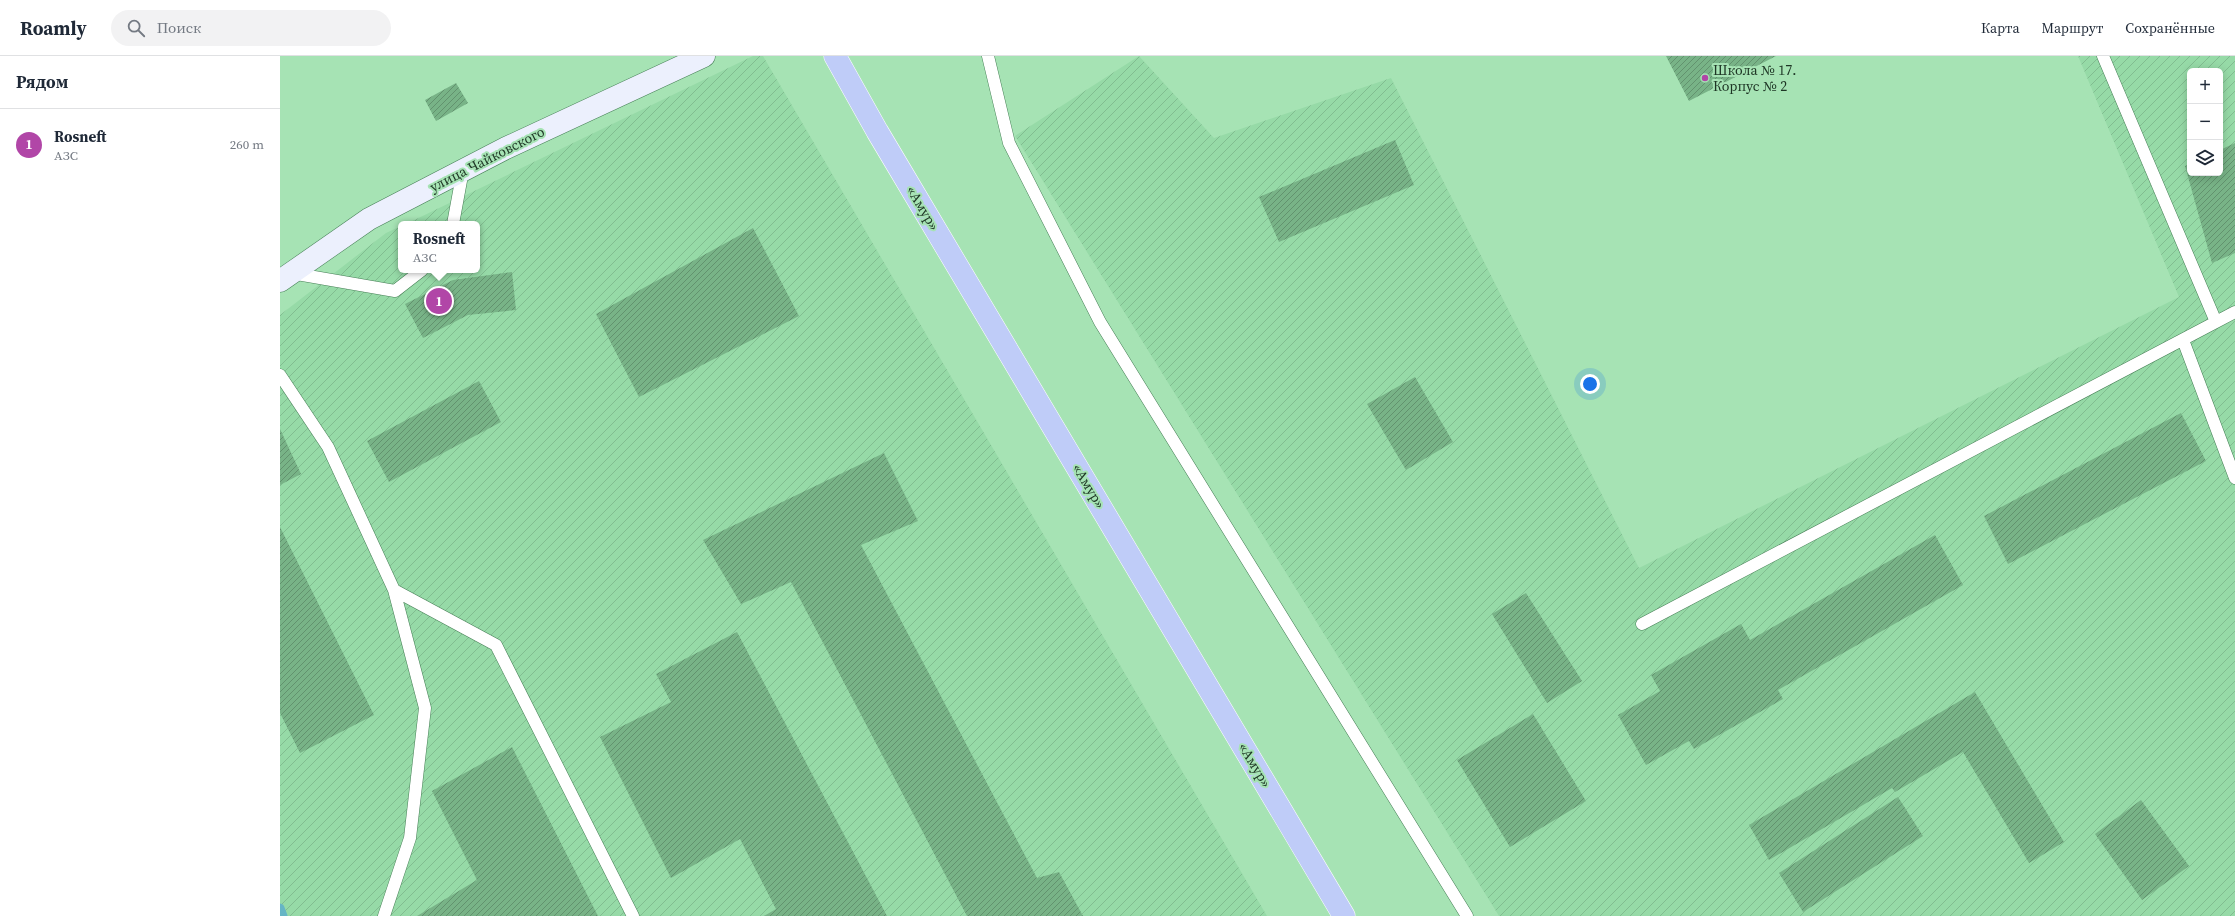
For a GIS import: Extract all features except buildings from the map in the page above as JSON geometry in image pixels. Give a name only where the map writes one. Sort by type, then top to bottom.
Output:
[{"type":"highway","name":"«Амур»","points":[[835,56],[877,131],[1344,916]]},
{"type":"street","name":"улица Чайковского","points":[[285,277],[369,219],[506,148],[704,56]]},
{"type":"lane","points":[[988,56],[1009,143],[1100,322],[1467,916]]},
{"type":"lane","points":[[2103,56],[2216,322]]},
{"type":"lane","points":[[454,221],[463,170]]},
{"type":"lane","points":[[285,277],[395,291],[418,273]]},
{"type":"lane","points":[[1642,624],[2235,312]]},
{"type":"lane","points":[[2183,340],[2235,478]]},
{"type":"lane","points":[[280,375],[328,447],[394,590],[425,708],[410,838],[384,916]]},
{"type":"lane","points":[[394,590],[496,645],[633,916]]},
{"type":"shaded area","points":[[753,56],[763,56],[1267,916],[280,916],[280,315],[386,233],[398,227],[398,273],[480,273],[480,221],[412,221]]},
{"type":"shaded area","points":[[1139,56],[1214,138],[1391,78],[1639,568],[2179,297],[2078,56],[2235,56],[2235,916],[1499,916],[1015,136]]},
{"type":"waterway","points":[[280,908],[283,916]]},
{"type":"place","name":"Школа № 17. Корпус № 2","points":[[1705,78]]},
{"type":"place","name":"Rosneft","points":[[439,301]]}]
